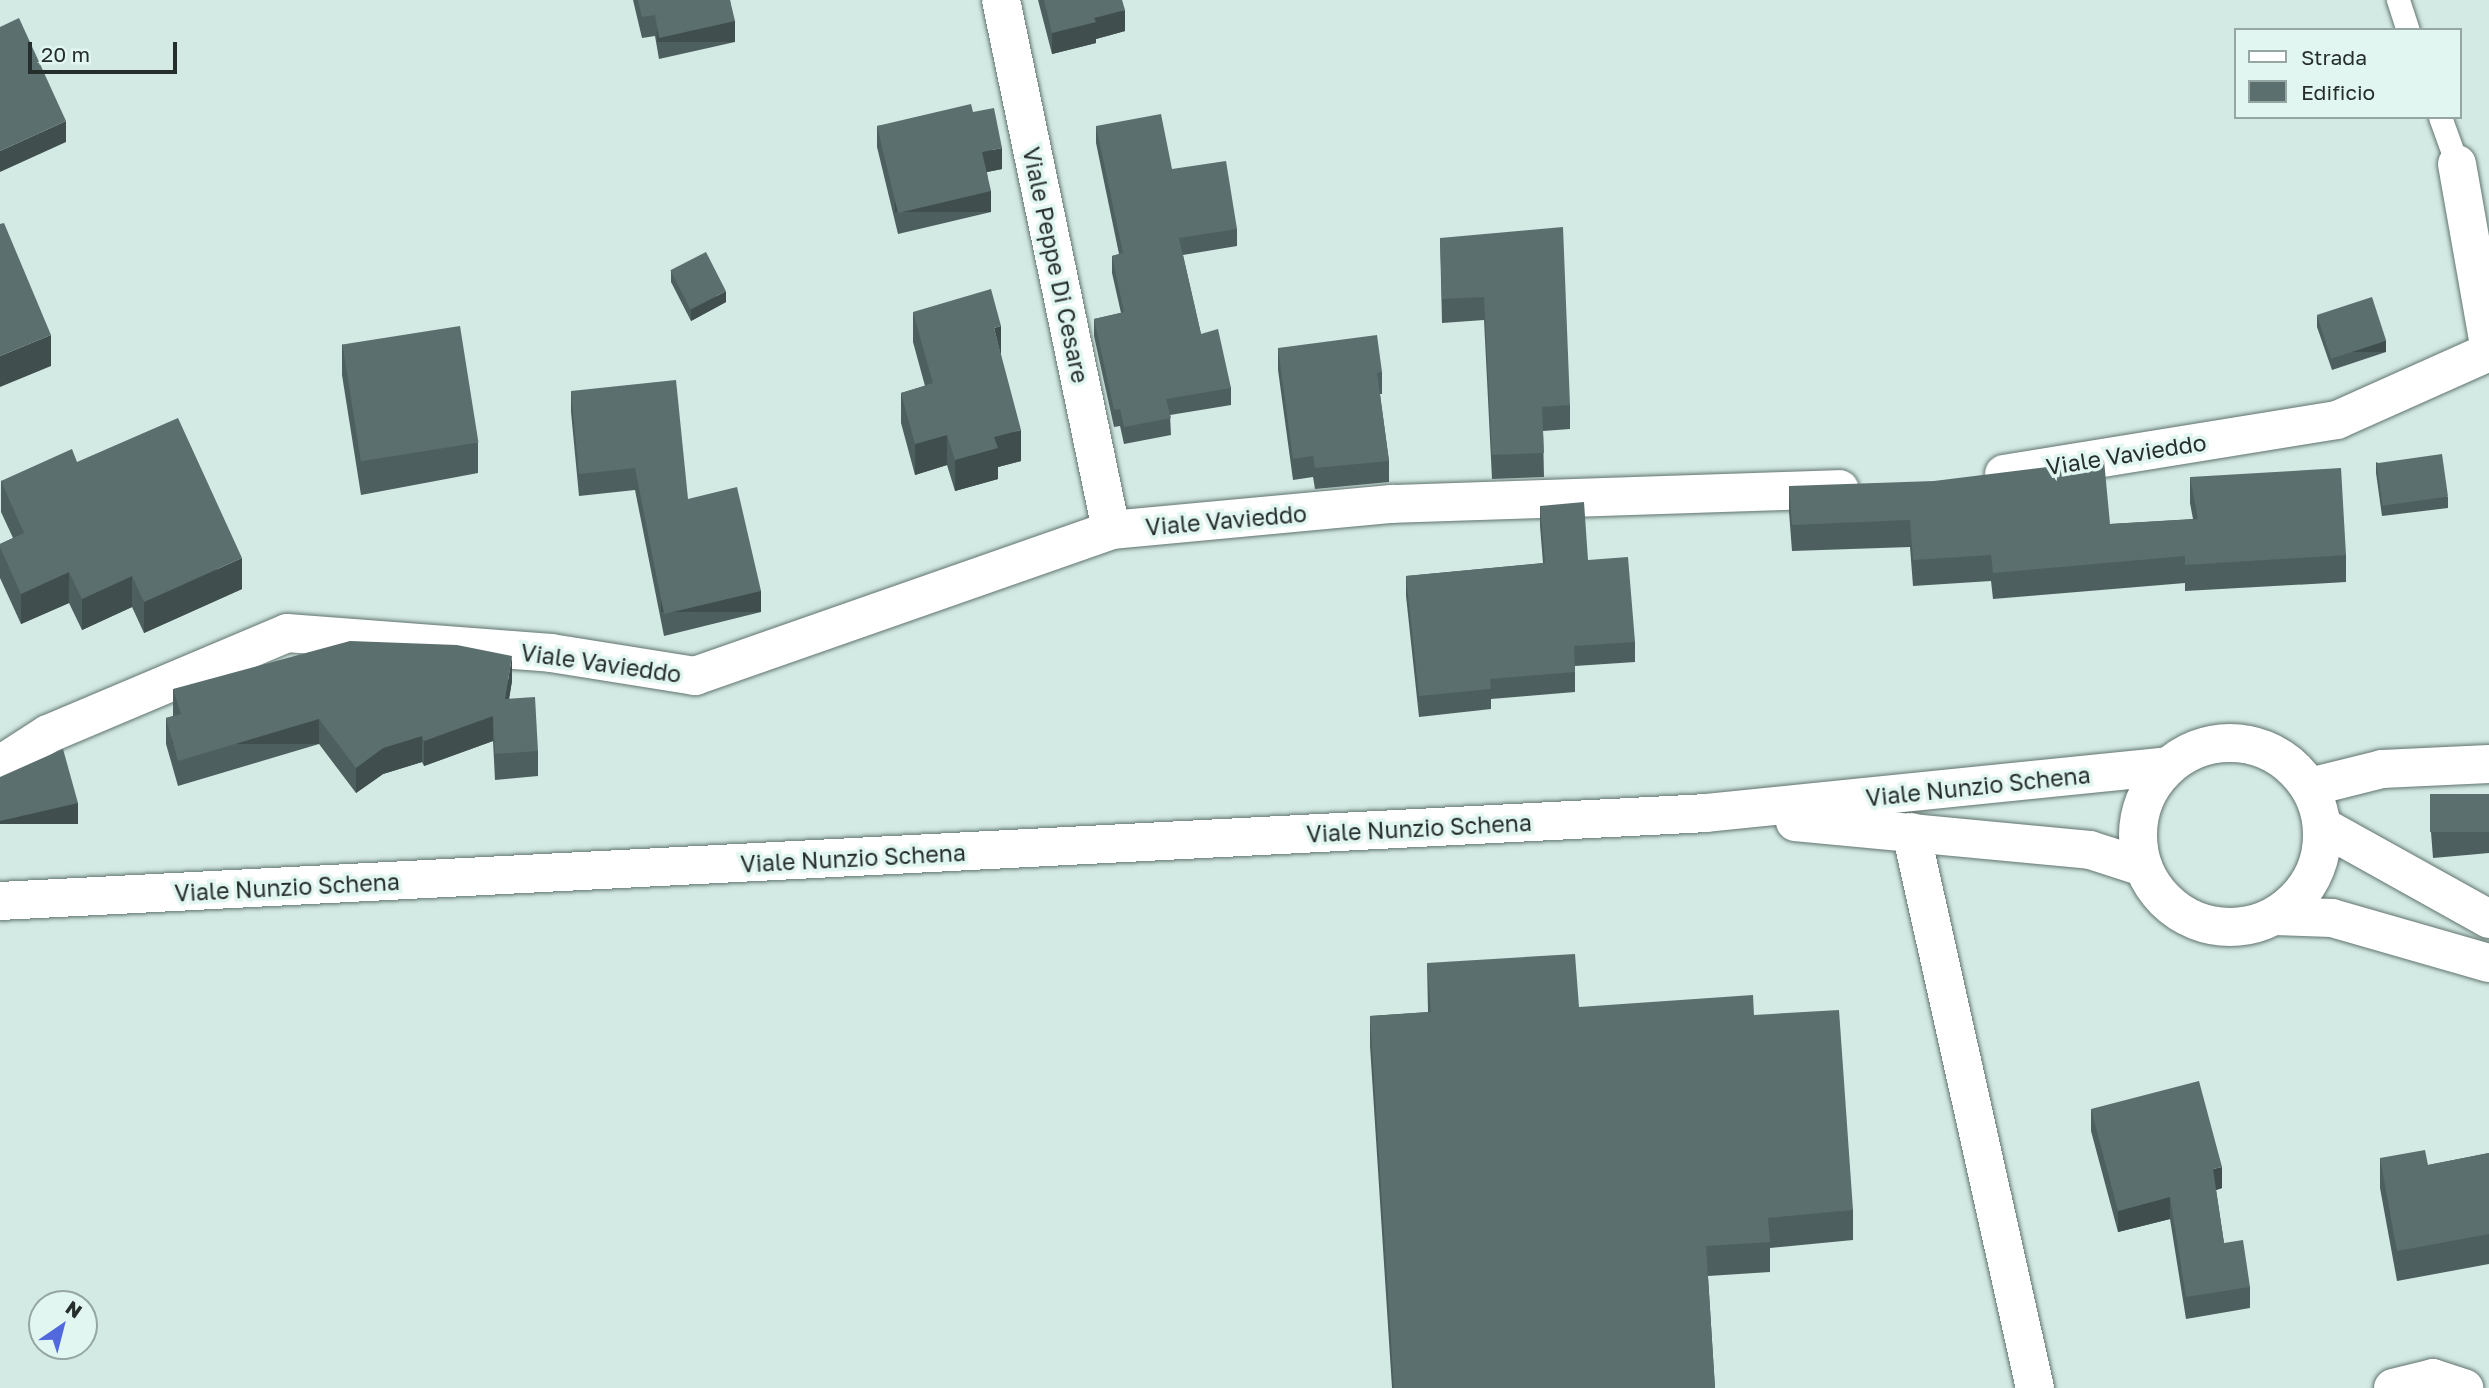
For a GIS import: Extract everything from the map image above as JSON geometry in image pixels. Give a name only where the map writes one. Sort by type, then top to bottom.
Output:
[{"type":"street","name":"Viale Peppe Di Cesare","points":[[1001,0],[1111,530]]},
{"type":"street","points":[[2457,164],[2489,345]]},
{"type":"street","name":"Viale Vavieddo","points":[[1974,479],[2337,420],[2489,352]]},
{"type":"street","name":"Viale Vavieddo","points":[[0,765],[47,734],[286,633],[551,653],[695,676],[1111,530],[1392,505],[1878,487]]},
{"type":"street","points":[[2243,742],[2281,757],[2310,787],[2322,826],[2313,872],[2302,893],[2274,916],[2245,926],[2213,926],[2183,915],[2160,894],[2143,867],[2137,831],[2145,795],[2166,766],[2202,745],[2243,742]]},
{"type":"street","points":[[2310,787],[2382,769],[2489,764]]},
{"type":"street","name":"Viale Nunzio Schena","points":[[0,901],[1706,813],[2166,766]]},
{"type":"street","name":"Viale Nunzio Schena","points":[[1706,813],[2090,850],[2143,867]]},
{"type":"street","points":[[2322,826],[2489,919]]},
{"type":"street","points":[[1911,832],[2035,1388]]},
{"type":"street","points":[[2274,916],[2332,918],[2489,963]]},
{"type":"street","points":[[2393,1388],[2433,1378],[2464,1388]]},
{"type":"lane","points":[[2398,0],[2408,28]]},
{"type":"lane","points":[[2441,119],[2457,164]]},
{"type":"building","points":[[638,0],[730,0],[735,21],[659,38],[655,15],[642,17]]},
{"type":"building","points":[[1044,0],[1122,0],[1125,10],[1094,18],[1096,22],[1052,33]]},
{"type":"building","points":[[19,18],[66,121],[0,151],[0,27]]},
{"type":"building","points":[[971,104],[973,112],[994,108],[1002,148],[982,152],[991,191],[898,213],[877,126]]},
{"type":"building","points":[[1161,114],[1172,169],[1226,161],[1237,229],[1179,238],[1201,334],[1218,329],[1231,388],[1166,399],[1171,418],[1124,427],[1120,409],[1114,410],[1094,319],[1124,312],[1112,256],[1123,253],[1096,126]]},
{"type":"building","points":[[4,223],[51,335],[0,356],[0,224]]},
{"type":"building","points":[[1563,227],[1570,405],[1542,407],[1544,453],[1492,455],[1484,297],[1442,299],[1440,238]]},
{"type":"building","points":[[706,252],[726,291],[690,309],[670,270]]},
{"type":"building","points":[[991,289],[1001,326],[994,328],[1021,430],[994,437],[998,448],[955,460],[947,435],[915,444],[901,393],[933,383],[913,312]]},
{"type":"building","points":[[2372,297],[2386,341],[2331,359],[2317,315]]},
{"type":"building","points":[[460,326],[478,443],[361,461],[342,345]]},
{"type":"building","points":[[1377,335],[1382,372],[1377,373],[1389,461],[1315,468],[1313,456],[1293,459],[1278,348]]},
{"type":"building","points":[[676,380],[688,499],[737,487],[761,591],[664,614],[635,468],[579,474],[571,391]]},
{"type":"building","points":[[178,418],[242,558],[144,602],[132,576],[82,599],[69,572],[21,594],[0,544],[24,533],[1,481],[72,449],[77,462]]},
{"type":"building","points":[[2442,454],[2448,497],[2383,506],[2377,463]]},
{"type":"building","points":[[2104,460],[2110,524],[2198,519],[2190,477],[2341,468],[2346,555],[2185,565],[2185,556],[1993,573],[1991,555],[1913,560],[1910,520],[1792,525],[1789,486],[1934,481]]},
{"type":"building","points":[[1584,502],[1588,560],[1628,557],[1635,642],[1574,646],[1575,672],[1490,679],[1491,689],[1419,696],[1406,576],[1545,563],[1540,506]]},
{"type":"building","points":[[350,641],[457,645],[512,656],[505,699],[535,697],[538,751],[495,754],[493,716],[424,741],[422,736],[383,748],[356,768],[319,719],[178,761],[166,718],[181,714],[173,689]]},
{"type":"building","points":[[63,749],[78,803],[0,821],[0,777]]},
{"type":"building","points":[[2430,794],[2489,794],[2489,832],[2430,832]]},
{"type":"building","points":[[1575,954],[1579,1007],[1753,995],[1754,1015],[1839,1010],[1853,1210],[1768,1218],[1770,1242],[1706,1246],[1715,1388],[1394,1388],[1370,1016],[1431,1012],[1427,963]]},
{"type":"building","points":[[2199,1081],[2222,1167],[2213,1169],[2224,1243],[2243,1240],[2250,1287],[2186,1297],[2170,1197],[2118,1211],[2091,1109]]},
{"type":"building","points":[[2425,1150],[2428,1165],[2489,1153],[2489,1234],[2397,1251],[2380,1158]]}]
